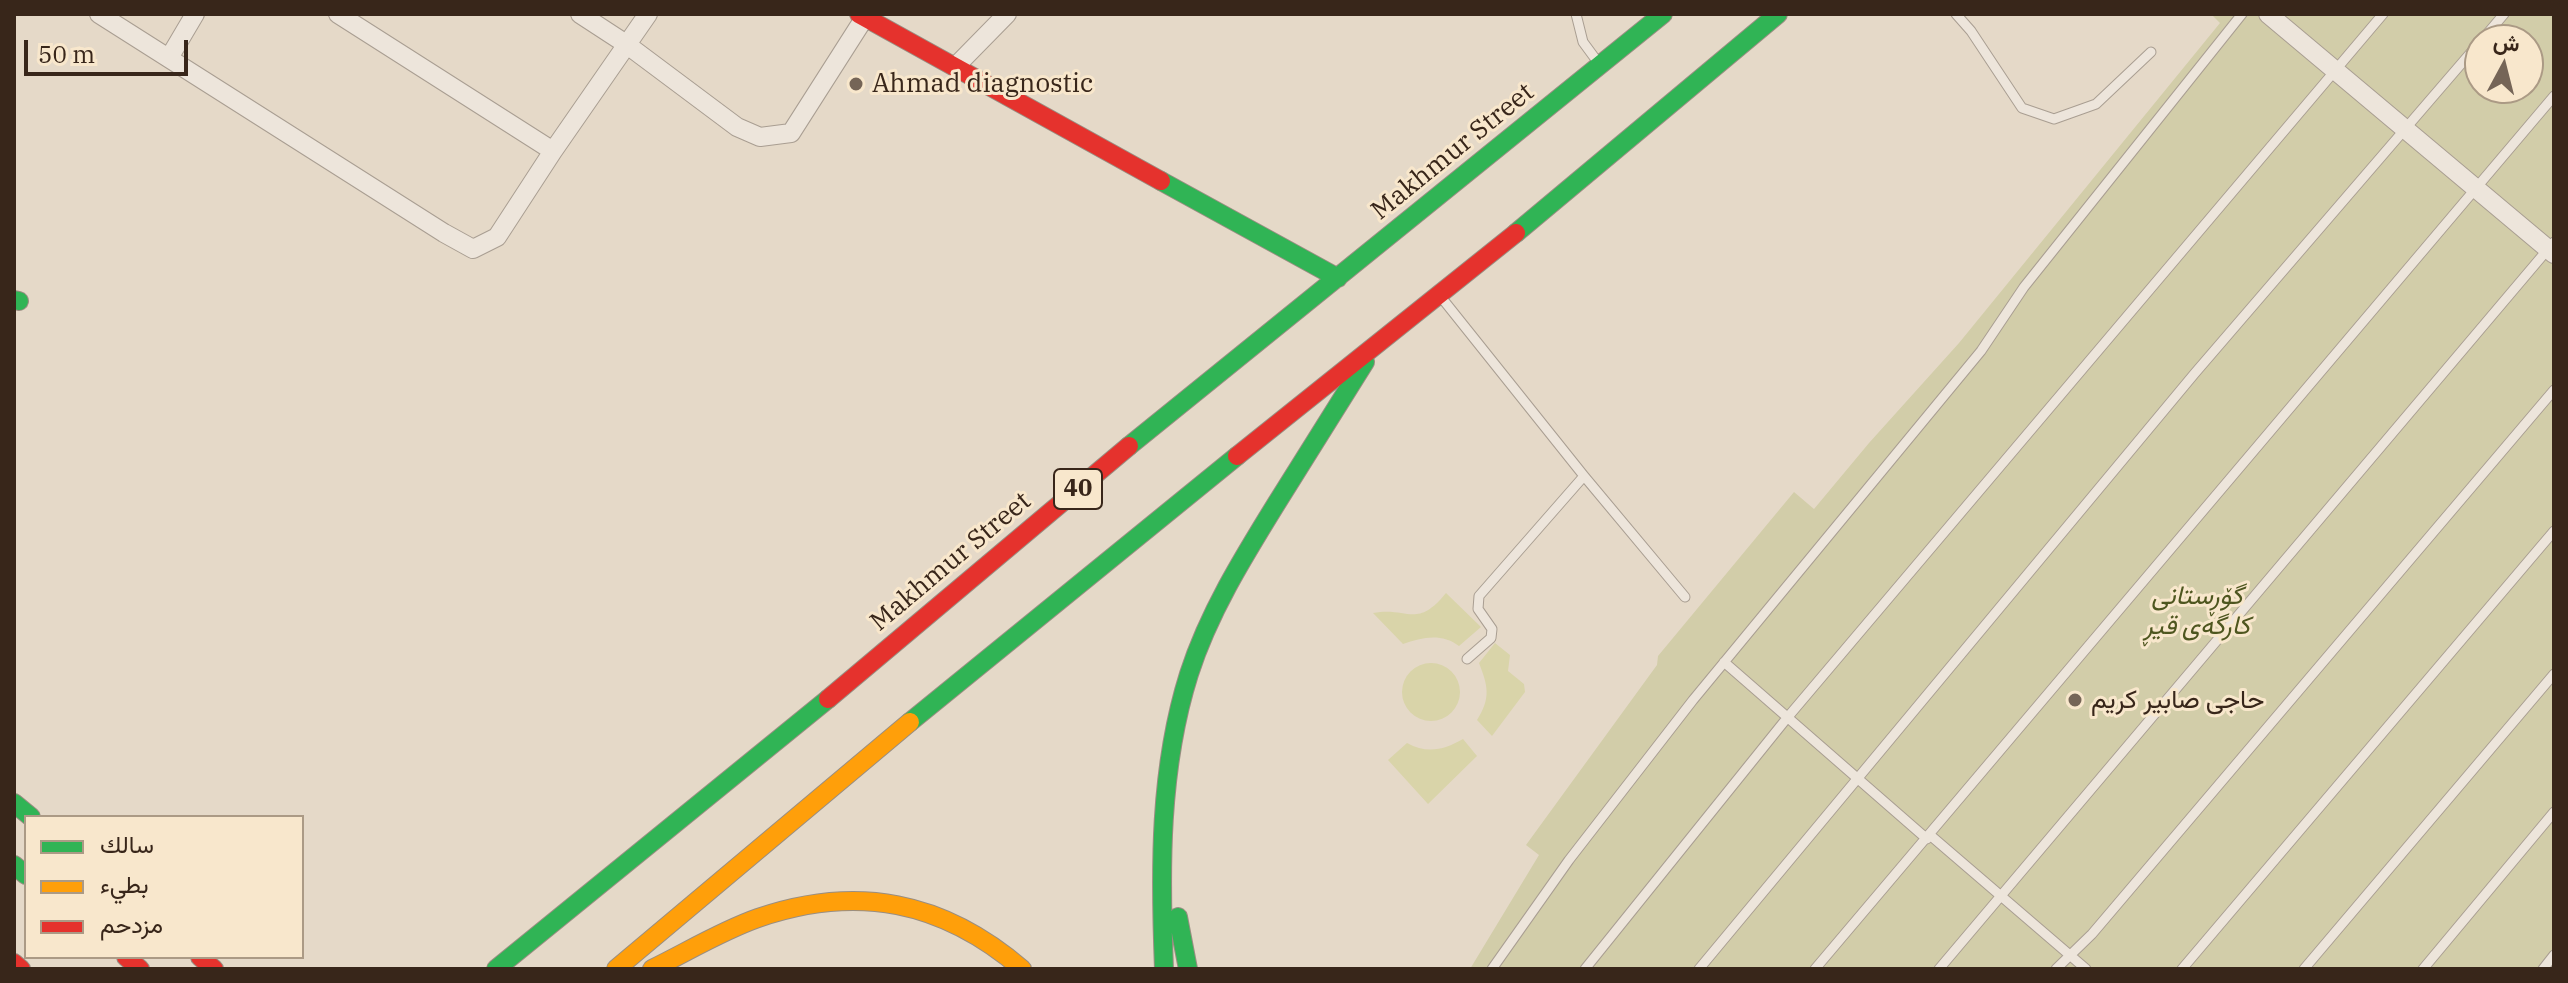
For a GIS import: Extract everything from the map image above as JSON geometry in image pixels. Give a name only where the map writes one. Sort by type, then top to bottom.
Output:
[{"type":"main road","name":"Makhmur Street","points":[[496,969],[846,685],[1143,434],[1663,14]]},
{"type":"main road","points":[[616,969],[1002,645],[1547,209],[1778,14]]},
{"type":"main road","points":[[862,16],[1338,278]]},
{"type":"main road","points":[[1164,969],[1160,889],[1167,777],[1176,722],[1190,670],[1242,558],[1378,342]]},
{"type":"main road","points":[[1165,810],[1174,894],[1188,969]]},
{"type":"main road","points":[[652,969],[756,919],[785,909],[845,901],[918,908],[957,922],[991,942],[1022,969]]},
{"type":"main road","points":[[14,963],[21,969]]},
{"type":"street","points":[[99,14],[473,249],[497,237],[648,14]]},
{"type":"street","points":[[169,58],[195,14]]},
{"type":"street","points":[[338,14],[553,151]]},
{"type":"street","points":[[580,14],[626,44],[737,127],[760,137],[791,133],[862,16]]},
{"type":"street","points":[[955,67],[1007,14]]},
{"type":"street","points":[[2268,14],[2552,248]]},
{"type":"lane","points":[[1576,14],[1583,42],[1600,65]]},
{"type":"lane","points":[[1956,14],[1971,31],[2022,108],[2054,119],[2096,104],[2151,52]]},
{"type":"lane","points":[[1492,969],[1569,860],[1724,662],[1981,351],[2024,287],[2242,14]]},
{"type":"lane","points":[[1585,969],[1787,718],[2383,14]]},
{"type":"lane","points":[[1699,969],[2195,373],[2464,61]]},
{"type":"lane","points":[[1815,969],[2554,96]]},
{"type":"lane","points":[[1939,969],[2552,248]]},
{"type":"lane","points":[[1439,294],[1685,597]]},
{"type":"lane","points":[[2056,969],[2092,934],[2554,390]]},
{"type":"lane","points":[[1467,659],[1491,638],[1492,629],[1478,609],[1479,596],[1584,476]]},
{"type":"lane","points":[[2182,969],[2554,531]]},
{"type":"lane","points":[[1724,662],[1857,778],[2086,969]]},
{"type":"lane","points":[[2304,969],[2554,674]]},
{"type":"lane","points":[[2423,969],[2554,812]]},
{"type":"lane","points":[[2543,969],[2554,955]]},
{"type":"shaded area","points":[[1446,593],[1481,627],[1459,646],[1446,639],[1432,638],[1403,644],[1373,613],[1419,614],[1436,604]]},
{"type":"shaded area","points":[[1495,643],[1510,655],[1508,671],[1524,684],[1525,692],[1492,736],[1477,720],[1487,692],[1479,663]]},
{"type":"shaded area","points":[[1431,663],[1452,671],[1460,692],[1452,713],[1431,721],[1410,713],[1402,692],[1410,671]]},
{"type":"shaded area","points":[[1463,739],[1477,756],[1428,804],[1388,760],[1407,743],[1422,749],[1435,749]]},
{"type":"green space","name":"گۆڕستانی کارگەی قیڕ","points":[[2211,14],[2554,14],[2554,969],[1470,969],[1539,855],[1526,845],[1657,665],[1658,656],[1794,492],[1814,509],[1959,343],[2220,23]]},
{"type":"traffic: fast","points":[[1129,446],[1663,14]]},
{"type":"traffic: fast","points":[[1516,233],[1778,14]]},
{"type":"traffic: fast","points":[[1161,181],[1338,278]]},
{"type":"traffic: fast","points":[[14,300],[19,301]]},
{"type":"traffic: fast","points":[[1164,969],[1162,857],[1167,783],[1179,710],[1189,674],[1217,607],[1240,564],[1365,362]]},
{"type":"traffic: fast","points":[[910,722],[1237,456]]},
{"type":"traffic: fast","points":[[496,969],[828,699]]},
{"type":"traffic: fast","points":[[14,803],[29,815]]},
{"type":"traffic: fast","points":[[14,865],[24,873]]},
{"type":"traffic: fast","points":[[1178,917],[1188,969]]},
{"type":"traffic: slow","points":[[616,969],[910,722]]},
{"type":"traffic: slow","points":[[652,969],[717,935],[758,918],[830,902],[864,901],[898,905],[930,914],[992,946],[1022,969]]},
{"type":"traffic: jam","points":[[859,14],[1161,181]]},
{"type":"traffic: jam","points":[[1237,456],[1516,233]]},
{"type":"traffic: jam","points":[[828,699],[1129,446]]},
{"type":"traffic: jam","points":[[128,959],[140,969]]},
{"type":"traffic: jam","points":[[202,959],[214,969]]},
{"type":"traffic: jam","points":[[14,963],[21,969]]},
{"type":"place","name":"Ahmad diagnostic","points":[[856,84]]},
{"type":"place","name":"حاجی صابیر کریم","points":[[2075,700]]}]
